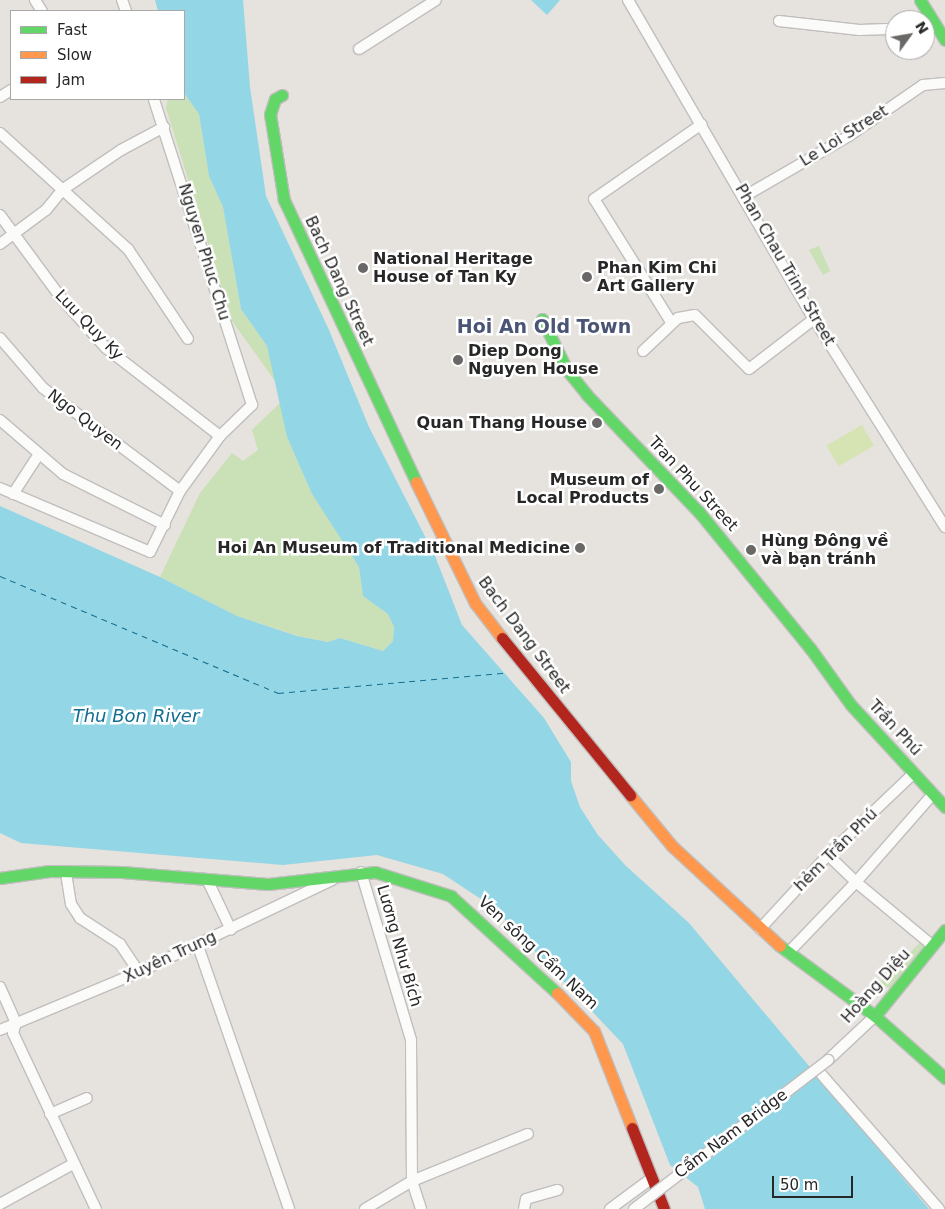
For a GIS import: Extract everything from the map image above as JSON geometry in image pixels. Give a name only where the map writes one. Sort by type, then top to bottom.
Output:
[{"type":"street","points":[[359,49],[436,0]]},
{"type":"street","name":"Phan Chau Trinh Street","points":[[628,0],[745,196],[814,320],[945,527]]},
{"type":"street","points":[[779,21],[859,30],[885,29]]},
{"type":"street","points":[[935,28],[945,40]]},
{"type":"street","name":"Le Loi Street","points":[[745,196],[849,136],[923,85],[945,83]]},
{"type":"street","name":"Bach Dang Street","points":[[282,95],[275,99],[270,114],[284,200],[367,383],[475,603],[652,825],[760,929],[788,953],[875,1016],[945,1078]]},
{"type":"street","name":"Nguyen Phuc Chu","points":[[154,100],[252,405],[220,436]]},
{"type":"street","points":[[671,322],[594,199],[702,124]]},
{"type":"street","points":[[0,244],[46,210],[62,190],[121,150],[164,127]]},
{"type":"street","points":[[0,133],[128,249],[188,340]]},
{"type":"street","name":"Luu Quy Ky","points":[[0,215],[62,299],[106,348],[220,436]]},
{"type":"street","points":[[643,351],[671,322],[682,315],[695,315],[749,369],[814,320]]},
{"type":"street","name":"Tran Phu Street","points":[[542,319],[567,370],[587,395],[725,542],[851,705],[914,773]]},
{"type":"street","name":"Ngo Quyen","points":[[0,338],[3,350],[50,394],[180,491]]},
{"type":"street","points":[[0,420],[63,474],[165,526]]},
{"type":"street","points":[[0,488],[150,552],[165,526],[180,491],[220,436]]},
{"type":"street","points":[[13,494],[39,454]]},
{"type":"street","name":"hẻm Trần Phú","points":[[760,929],[828,855],[914,773]]},
{"type":"street","name":"Trần Phú","points":[[914,773],[945,807]]},
{"type":"street","points":[[788,953],[856,882],[934,794]]},
{"type":"street","points":[[828,855],[856,882],[933,946]]},
{"type":"street","name":"Lương Như Bích","points":[[0,878],[50,871],[66,873],[122,872],[268,884],[337,878],[361,872],[411,1040],[412,1181],[421,1209]]},
{"type":"street","name":"Ven sông Cẩm Nam","points":[[361,872],[375,872],[451,896],[586,1020],[594,1031],[664,1209]]},
{"type":"street","points":[[66,873],[71,904],[80,918],[120,944],[139,972]]},
{"type":"street","name":"Xuyên Trung","points":[[0,1030],[139,972],[197,943],[231,930],[337,878]]},
{"type":"street","points":[[208,880],[231,930]]},
{"type":"street","name":"Hoàng Diệu","points":[[828,1060],[875,1016],[945,930]]},
{"type":"street","points":[[197,943],[289,1209]]},
{"type":"street","points":[[0,987],[16,1023],[13,1033],[73,1164],[96,1209]]},
{"type":"street","name":"Cẩm Nam Bridge","points":[[634,1209],[828,1060]]},
{"type":"street","points":[[822,1075],[939,1209]]},
{"type":"street","points":[[50,1114],[87,1098]]},
{"type":"street","points":[[364,1209],[412,1181],[528,1134]]},
{"type":"street","points":[[0,1204],[73,1164]]},
{"type":"street","points":[[610,1209],[652,1178]]},
{"type":"street","points":[[524,1209],[526,1199],[558,1190]]},
{"type":"green space","points":[[185,94],[199,114],[209,176],[223,207],[241,309],[267,346],[278,385],[232,321],[166,108],[168,100],[185,100]]},
{"type":"green space","points":[[819,246],[830,271],[823,275],[809,250]]},
{"type":"green space","points":[[281,402],[287,437],[312,494],[359,567],[363,596],[388,614],[394,627],[393,641],[383,651],[340,638],[329,642],[298,636],[237,616],[160,577],[200,493],[232,453],[243,461],[258,450],[252,430]]},
{"type":"green space","points":[[862,425],[874,446],[838,466],[826,446]]},
{"type":"green space","points":[[927,936],[931,940],[891,989],[879,983]]},
{"type":"water","name":"Thu Bon River","points":[[155,0],[243,0],[250,87],[266,196],[329,330],[369,427],[435,556],[462,625],[544,718],[571,762],[571,781],[580,807],[598,835],[626,866],[689,923],[929,1209],[705,1209],[698,1187],[670,1165],[623,1044],[493,907],[443,874],[377,855],[283,865],[21,843],[0,833],[0,506],[160,577],[237,616],[297,636],[328,642],[340,638],[383,651],[393,641],[394,627],[388,614],[363,596],[359,567],[312,494],[287,437],[267,346],[241,309],[223,207],[209,176],[199,114],[185,94],[185,10],[158,10]]},
{"type":"water","points":[[531,0],[560,0],[547,15]]},
{"type":"ferry route","points":[[0,576],[278,693],[504,673]]},
{"type":"traffic: fast","points":[[920,0],[945,40]]},
{"type":"traffic: fast","points":[[282,95],[275,99],[270,114],[284,200],[416,482]]},
{"type":"traffic: fast","points":[[542,319],[567,370],[587,395],[699,512],[810,648],[851,705],[945,807]]},
{"type":"traffic: fast","points":[[0,878],[50,871],[122,872],[268,884],[375,872],[451,896],[557,993]]},
{"type":"traffic: fast","points":[[875,1016],[945,930]]},
{"type":"traffic: fast","points":[[780,946],[875,1016],[945,1078]]},
{"type":"traffic: slow","points":[[416,482],[475,603],[502,638]]},
{"type":"traffic: slow","points":[[630,795],[672,846],[780,946]]},
{"type":"traffic: slow","points":[[557,993],[594,1031],[632,1128]]},
{"type":"traffic: jam","points":[[502,638],[630,795]]},
{"type":"traffic: jam","points":[[632,1128],[664,1209]]},
{"type":"place","name":"National Heritage House of Tan Ky","points":[[363,268]]},
{"type":"place","name":"Phan Kim Chi Art Gallery","points":[[587,277]]},
{"type":"place","name":"Diep Dong Nguyen House","points":[[458,360]]},
{"type":"place","name":"Quan Thang House","points":[[597,423]]},
{"type":"place","name":"Museum of Local Products","points":[[659,489]]},
{"type":"place","name":"Hoi An Museum of Traditional Medicine","points":[[580,548]]},
{"type":"place","name":"Hùng Đông về và bạn tránh","points":[[751,550]]},
{"type":"district","name":"Hoi An Old Town","points":[[544,327]]}]
